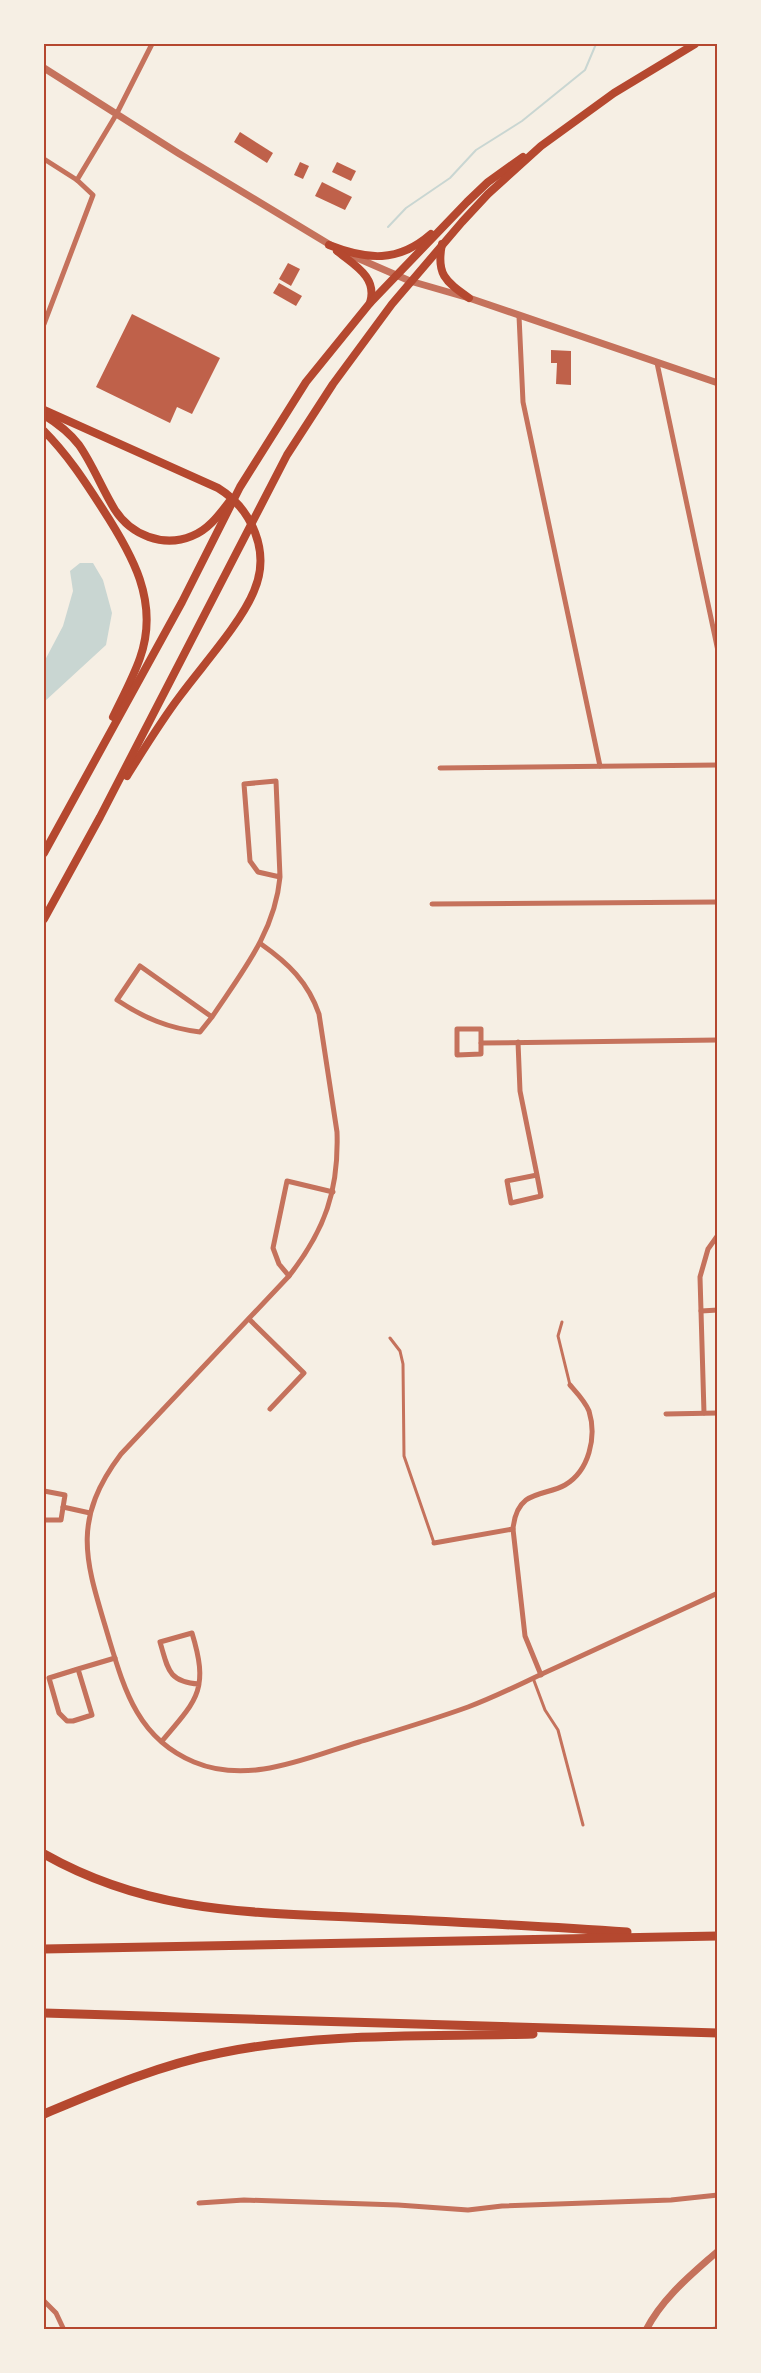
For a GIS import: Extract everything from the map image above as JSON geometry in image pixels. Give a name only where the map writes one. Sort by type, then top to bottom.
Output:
[{"type":"highway","points":[[44,1854],[97,1880],[127,1891],[189,1906],[254,1912],[555,1927],[683,1936]]},
{"type":"highway","points":[[44,1949],[717,1936]]},
{"type":"highway","points":[[44,2013],[717,2033]]},
{"type":"highway","points":[[44,2114],[157,2070],[218,2053],[261,2045],[335,2039],[630,2031]]},
{"type":"main road","points":[[329,245],[364,256],[392,255],[405,250],[427,237],[509,165],[541,146],[614,93],[695,44]]},
{"type":"main road","points":[[44,919],[100,816],[287,455],[333,384],[442,243],[488,194],[541,146]]},
{"type":"main road","points":[[44,853],[182,602],[240,487],[306,382],[370,303],[467,202]]},
{"type":"main road","points":[[442,243],[439,262],[443,275],[469,298]]},
{"type":"main road","points":[[329,245],[369,278],[373,293],[370,303]]},
{"type":"main road","points":[[44,410],[218,488],[240,505],[254,529],[258,543],[259,578],[247,605],[176,701],[100,816]]},
{"type":"main road","points":[[44,415],[67,432],[78,444],[116,512],[137,532],[151,539],[165,540],[193,536],[207,527],[240,487]]},
{"type":"main road","points":[[44,431],[71,460],[130,552],[144,591],[147,611],[146,633],[141,657],[71,804]]},
{"type":"street","points":[[77,180],[116,115],[152,44]]},
{"type":"street","points":[[44,68],[116,115],[329,245],[396,276],[469,298],[717,383]]},
{"type":"street","points":[[44,159],[88,188],[93,195],[44,324]]},
{"type":"street","points":[[519,316],[523,402],[600,766]]},
{"type":"street","points":[[657,363],[717,651]]},
{"type":"street","points":[[440,768],[717,765]]},
{"type":"street","points":[[212,1017],[140,966],[117,1000],[137,1014],[177,1029],[200,1032],[212,1017],[261,944],[275,910],[280,877],[276,781],[244,784],[250,861],[258,872],[280,877]]},
{"type":"street","points":[[432,904],[717,902]]},
{"type":"street","points":[[261,944],[300,976],[315,1001],[319,1014],[337,1132],[333,1192],[327,1214],[313,1242],[289,1276],[121,1454],[103,1479],[90,1513],[86,1532],[86,1555],[90,1576],[132,1706],[144,1724],[162,1741],[194,1762],[210,1767],[246,1772],[269,1769],[459,1710],[541,1675],[717,1593]]},
{"type":"street","points":[[457,1029],[481,1029],[481,1042],[481,1054],[457,1055],[457,1029]]},
{"type":"street","points":[[481,1042],[717,1040]]},
{"type":"street","points":[[518,1042],[520,1090],[537,1175],[541,1197],[511,1203],[507,1181],[537,1175]]},
{"type":"street","points":[[289,1276],[279,1264],[273,1248],[287,1181],[333,1192]]},
{"type":"street","points":[[704,1413],[700,1277],[703,1262],[717,1235]]},
{"type":"street","points":[[701,1311],[717,1310]]},
{"type":"street","points":[[249,1319],[304,1373],[270,1409]]},
{"type":"street","points":[[541,1675],[525,1636],[513,1529],[514,1518],[525,1501],[568,1484],[587,1460],[592,1436],[590,1418],[584,1402],[570,1385]]},
{"type":"street","points":[[666,1414],[717,1413]]},
{"type":"street","points":[[44,1491],[65,1496],[61,1520],[44,1520]]},
{"type":"street","points":[[63,1507],[90,1513]]},
{"type":"street","points":[[434,1543],[513,1529]]},
{"type":"street","points":[[162,1741],[190,1709],[199,1684],[199,1656],[192,1633],[160,1642],[171,1674],[178,1681],[199,1684]]},
{"type":"street","points":[[78,1669],[92,1715],[73,1721],[67,1720],[59,1713],[49,1678],[78,1669],[115,1658]]},
{"type":"street","points":[[199,2204],[244,2200],[398,2205],[468,2210],[550,2203],[671,2200],[717,2196]]},
{"type":"street","points":[[646,2330],[656,2312],[678,2287],[717,2251]]},
{"type":"street","points":[[44,2301],[56,2313],[64,2330]]},
{"type":"lane","points":[[562,1322],[558,1336],[570,1385]]},
{"type":"lane","points":[[390,1338],[400,1351],[403,1364],[404,1456],[434,1543]]},
{"type":"lane","points":[[533,1678],[545,1710],[558,1730],[583,1825]]},
{"type":"shaded area","points":[[80,563],[93,563],[103,580],[112,613],[106,645],[44,702],[44,662],[63,626],[73,591],[70,571]]},
{"type":"building","points":[[240,132],[273,153],[267,163],[234,142]]},
{"type":"building","points":[[300,162],[309,166],[303,179],[294,175]]},
{"type":"building","points":[[337,162],[356,171],[351,181],[332,172]]},
{"type":"building","points":[[322,182],[352,197],[345,210],[315,196]]},
{"type":"building","points":[[288,263],[300,269],[291,286],[279,279]]},
{"type":"building","points":[[279,283],[302,296],[296,306],[273,293]]},
{"type":"building","points":[[132,314],[220,358],[192,414],[177,407],[170,423],[96,387]]},
{"type":"building","points":[[551,350],[571,351],[571,385],[556,384],[557,363],[551,363]]},
{"type":"waterway","points":[[388,227],[406,208],[450,178],[476,150],[522,121],[585,70],[596,44]]},
{"type":"waterway","points":[[709,2330],[718,2325]]}]
